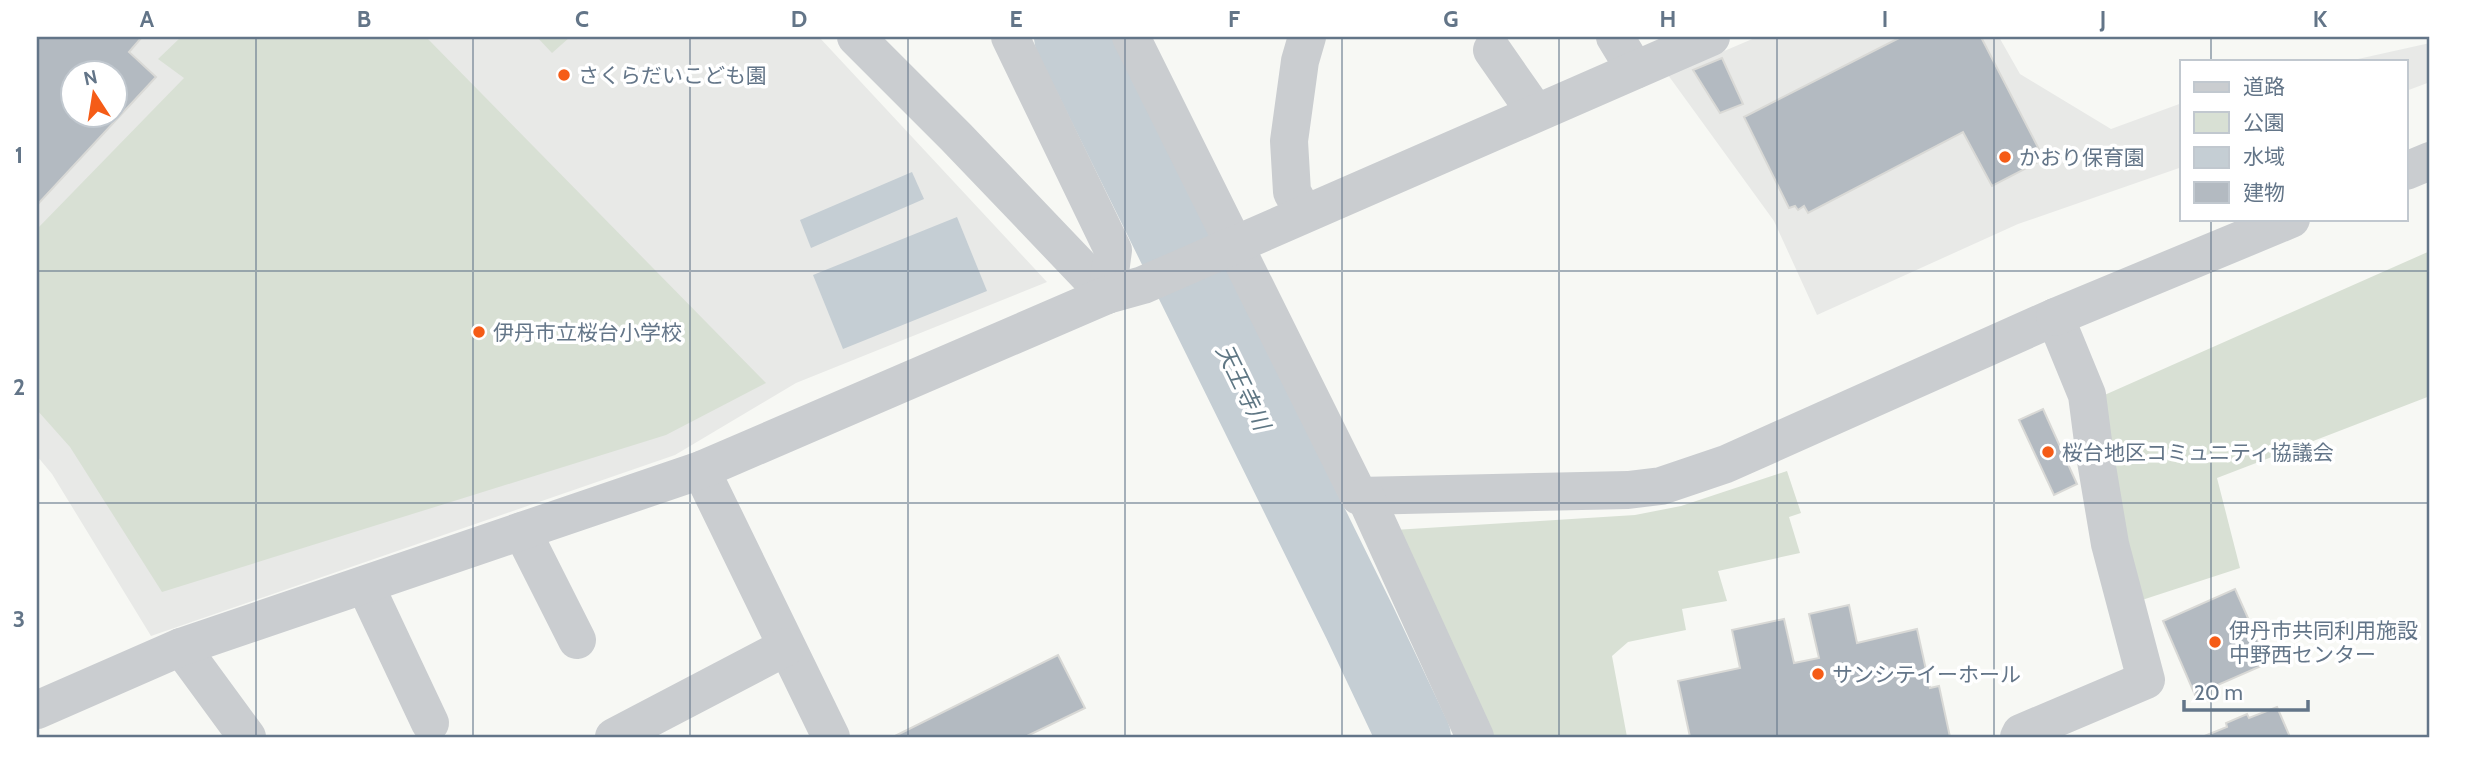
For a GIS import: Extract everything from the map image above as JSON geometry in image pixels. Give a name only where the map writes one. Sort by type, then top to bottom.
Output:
[{"type":"street","points":[[856,37],[1107,295]]},
{"type":"street","points":[[1010,37],[1112,250],[1107,295]]},
{"type":"street","points":[[1131,37],[1228,246],[1359,496],[1628,490],[1661,486],[1726,464],[2055,317],[2289,220]]},
{"type":"street","points":[[1304,213],[1292,192],[1289,141],[1300,61],[1307,37]]},
{"type":"street","points":[[1615,37],[1635,70]]},
{"type":"street","points":[[37,710],[181,647],[701,470],[1107,295],[1143,285],[1711,37]]},
{"type":"street","points":[[1492,50],[1536,113]]},
{"type":"street","points":[[2408,170],[2430,161]]},
{"type":"street","points":[[2019,737],[2021,733],[2041,723],[2146,680],[2110,544],[2088,395],[2055,317]]},
{"type":"street","points":[[701,470],[831,737]]},
{"type":"street","points":[[1365,496],[1475,737]]},
{"type":"street","points":[[522,531],[577,640]]},
{"type":"street","points":[[365,585],[430,723]]},
{"type":"street","points":[[181,647],[247,737]]},
{"type":"street","points":[[614,737],[786,647]]},
{"type":"shaded area","name":"伊丹市立桜台小学校","points":[[37,37],[819,37],[1047,282],[796,383],[675,455],[151,636],[52,474],[37,456]]},
{"type":"shaded area","points":[[1757,37],[1999,37],[2020,74],[2111,129],[2180,104],[2180,168],[2018,224],[1817,315],[1774,221],[1668,75]]},
{"type":"shaded area","points":[[2430,43],[2430,82],[2408,90],[2408,60],[2354,60]]},
{"type":"green space","name":"伊丹市立桜台小学校","points":[[181,37],[426,37],[766,383],[666,435],[162,592],[70,447],[37,410],[37,229],[184,78],[158,59]]},
{"type":"green space","points":[[537,37],[570,37],[552,53]]},
{"type":"green space","points":[[2430,251],[2430,396],[2217,478],[2240,568],[2142,600],[2111,484],[2100,397]]},
{"type":"green space","points":[[1787,471],[1801,513],[1789,517],[1800,553],[1718,571],[1727,601],[1682,609],[1686,630],[1628,642],[1612,656],[1627,737],[1465,737],[1394,530],[1635,515],[1681,506]]},
{"type":"water","points":[[912,172],[924,199],[811,248],[800,220]]},
{"type":"water","points":[[957,217],[987,291],[843,349],[813,275]]},
{"type":"building","points":[[37,37],[142,37],[129,52],[156,77],[130,105],[130,60],[60,60],[60,130],[107,130],[37,205]]},
{"type":"building","points":[[1901,37],[1981,37],[2044,159],[1992,186],[1963,132],[1808,213],[1804,206],[1798,210],[1795,206],[1789,208],[1744,117]]},
{"type":"building","points":[[1722,58],[1743,104],[1720,113],[1693,70]]},
{"type":"building","name":"桜台地区コミュニティ協議会","points":[[2043,409],[2077,484],[2054,495],[2019,420]]},
{"type":"building","name":"伊丹市共同利用施設 中野西センター","points":[[2235,589],[2268,663],[2195,695],[2163,621]]},
{"type":"building","name":"サンシテイーホール","points":[[1849,605],[1857,643],[1917,629],[1930,688],[1939,686],[1950,737],[1690,737],[1678,681],[1740,668],[1732,630],[1784,619],[1794,663],[1819,658],[1809,614]]},
{"type":"building","points":[[1058,655],[1085,708],[1025,737],[893,737]]},
{"type":"building","points":[[2277,707],[2290,737],[2202,737],[2227,727],[2226,723],[2247,714],[2249,718]]},
{"type":"waterway","name":"天王寺川","points":[[1071,37],[1414,737]]},
{"type":"place","name":"さくらだいこども園","points":[[564,75]]},
{"type":"place","name":"かおり保育園","points":[[2005,157]]},
{"type":"place","name":"伊丹市立桜台小学校","points":[[479,332]]},
{"type":"place","name":"桜台地区コミュニティ協議会","points":[[2048,452]]},
{"type":"place","name":"伊丹市共同利用施設 中野西センター","points":[[2215,642]]},
{"type":"place","name":"サンシテイーホール","points":[[1818,674]]}]
